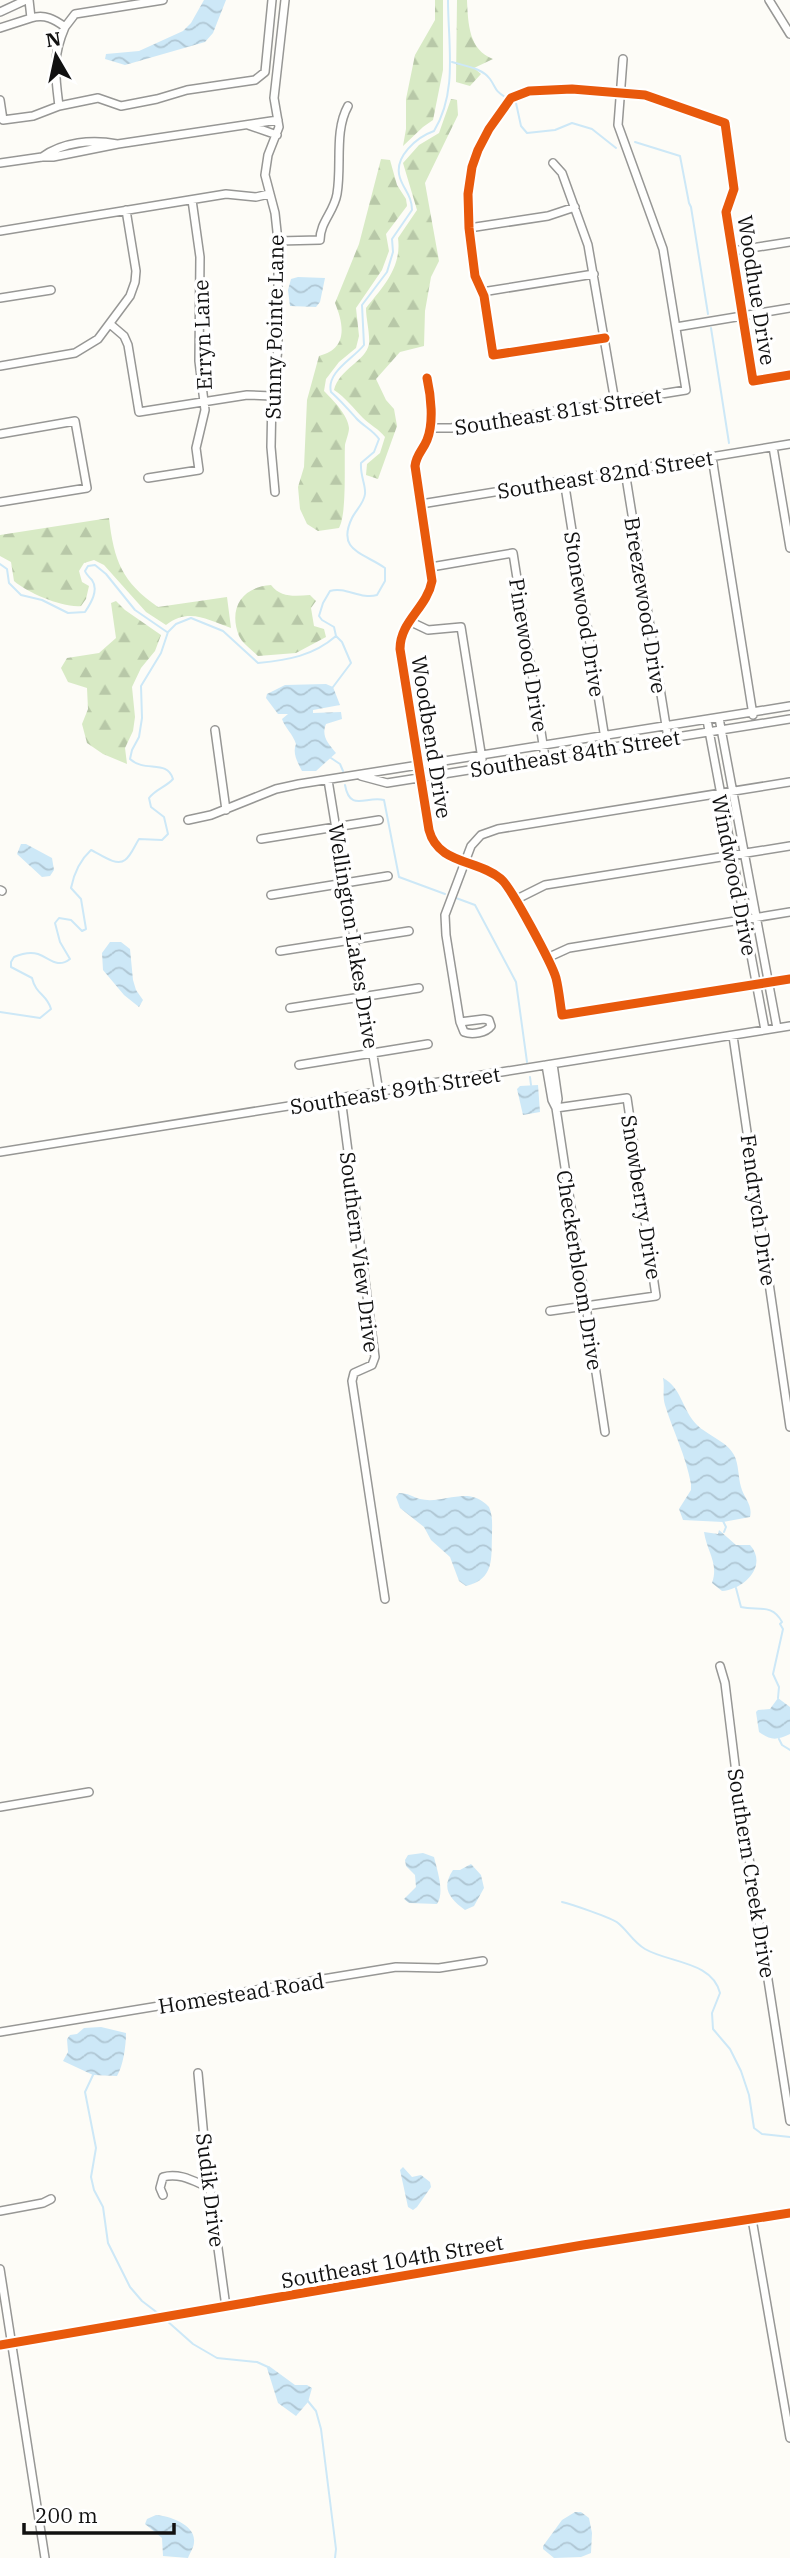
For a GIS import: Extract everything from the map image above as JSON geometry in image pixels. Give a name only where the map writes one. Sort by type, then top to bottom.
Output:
[{"type":"street","points":[[0,12],[28,0],[31,18]]},
{"type":"street","points":[[58,106],[54,64],[65,27],[75,13],[163,0]]},
{"type":"street","points":[[0,100],[3,120],[33,116],[58,106],[98,98],[121,106],[187,90],[255,80],[265,72],[272,0]]},
{"type":"street","name":"Sunny Pointe Lane","points":[[275,492],[271,457],[272,396],[278,349],[278,241],[265,169],[277,135],[278,120],[274,98],[285,0]]},
{"type":"street","points":[[769,0],[790,34]]},
{"type":"street","points":[[0,29],[40,15],[65,27]]},
{"type":"street","points":[[622,59],[617,114],[619,130],[663,249],[676,327],[790,308]]},
{"type":"street","points":[[605,338],[494,355],[482,292],[475,276],[468,200],[472,167],[483,140],[503,108],[516,95],[529,91],[572,89],[619,93]]},
{"type":"street","name":"Woodhue Drive","points":[[619,93],[652,96],[724,123],[734,189],[726,212],[753,381],[790,375]]},
{"type":"street","points":[[278,241],[320,240],[320,228],[332,209],[337,193],[342,118],[348,106]]},
{"type":"street","points":[[265,127],[278,120]]},
{"type":"street","points":[[0,163],[42,157],[61,146],[95,141],[118,144],[248,125],[265,127],[277,135]]},
{"type":"street","points":[[553,163],[562,173],[588,245],[615,401]]},
{"type":"street","points":[[0,231],[232,194],[256,197],[269,194]]},
{"type":"street","name":"Erryn Lane","points":[[148,478],[199,470],[197,448],[204,419],[204,402],[199,353],[200,257],[192,200]]},
{"type":"street","points":[[469,228],[548,216],[575,207]]},
{"type":"street","points":[[0,366],[75,353],[94,343],[110,324],[133,291],[136,277],[126,211]]},
{"type":"street","points":[[732,251],[790,242]]},
{"type":"street","points":[[482,292],[594,274]]},
{"type":"street","points":[[0,298],[51,290]]},
{"type":"street","points":[[110,324],[124,336],[128,345],[139,412],[247,395],[272,396]]},
{"type":"street","name":"Southeast 81st Street","points":[[430,428],[451,428],[686,390],[676,327]]},
{"type":"street","name":"Woodbend Drive","points":[[427,378],[430,392],[430,428],[427,440],[415,461],[431,567],[430,591],[401,636],[400,649],[432,840],[440,850],[501,879],[556,977],[562,1015],[756,984]]},
{"type":"street","points":[[0,433],[75,421],[87,488],[0,502]]},
{"type":"street","name":"Southeast 82nd Street","points":[[421,503],[790,444]]},
{"type":"street","points":[[774,447],[790,548]]},
{"type":"street","points":[[712,457],[755,724]]},
{"type":"street","name":"Breezewood Drive","points":[[625,471],[668,738]]},
{"type":"street","name":"Stonewood Drive","points":[[564,480],[606,748]]},
{"type":"street","name":"Pinewood Drive","points":[[431,567],[513,553],[545,757]]},
{"type":"street","points":[[409,621],[428,630],[461,627],[484,767]]},
{"type":"street","name":"Southeast 84th Street","points":[[188,820],[226,810],[276,789],[790,706]]},
{"type":"street","name":"Windwood Drive","points":[[719,718],[777,1028]]},
{"type":"street","name":"Southeast 84th Street","points":[[360,776],[387,783],[790,719]]},
{"type":"street","name":"Windwood Drive","points":[[706,720],[765,1030]]},
{"type":"street","points":[[215,730],[226,810]]},
{"type":"street","name":"Wellington Lakes Drive","points":[[328,780],[379,1092]]},
{"type":"street","points":[[460,1022],[445,921],[449,902],[465,862],[474,842],[481,835],[494,830],[790,782]]},
{"type":"street","points":[[261,839],[379,820]]},
{"type":"street","points":[[515,900],[545,885],[790,846]]},
{"type":"street","points":[[271,895],[388,876]]},
{"type":"street","points":[[547,958],[569,948],[790,912]]},
{"type":"street","points":[[280,951],[409,931]]},
{"type":"street","points":[[756,984],[790,979]]},
{"type":"street","points":[[290,1008],[419,988]]},
{"type":"street","name":"Southeast 89th Street","points":[[0,1152],[790,1026]]},
{"type":"street","name":"Fendrych Drive","points":[[733,1035],[790,1427]]},
{"type":"street","points":[[299,1065],[428,1044]]},
{"type":"street","name":"Checkerbloom Drive","points":[[549,1065],[558,1099],[556,1108],[605,1432]]},
{"type":"street","name":"Southern View Drive","points":[[341,1098],[375,1357],[372,1365],[354,1373],[352,1381],[385,1599]]},
{"type":"street","name":"Snowberry Drive","points":[[556,1108],[627,1098],[656,1296],[585,1306]]},
{"type":"street","points":[[550,1311],[585,1306]]},
{"type":"street","name":"Southern Creek Drive","points":[[720,1666],[725,1683],[737,1781],[790,2121]]},
{"type":"street","points":[[0,1807],[89,1792]]},
{"type":"street","name":"Homestead Road","points":[[0,2032],[385,1969],[439,1968],[483,1961]]},
{"type":"street","name":"Sudik Drive","points":[[198,2073],[226,2306]]},
{"type":"street","points":[[163,2195],[160,2188],[163,2177],[169,2175],[177,2175],[210,2188]]},
{"type":"street","points":[[0,2211],[51,2199]]},
{"type":"street","name":"Southeast 104th Street","points":[[0,2344],[790,2213]]},
{"type":"street","points":[[752,2219],[790,2438]]},
{"type":"street","points":[[0,2269],[45,2558]]},
{"type":"green space","points":[[435,0],[443,0],[443,70],[433,120],[403,146],[406,99],[415,55],[435,20]]},
{"type":"green space","points":[[457,0],[467,0],[469,27],[474,43],[493,59],[474,68],[481,74],[470,86],[456,82]]},
{"type":"green space","points":[[451,99],[457,100],[458,115],[425,183],[439,261],[431,277],[425,311],[424,346],[400,352],[376,379],[386,400],[394,409],[397,426],[378,479],[366,475],[367,464],[380,453],[385,437],[334,390],[341,376],[367,350],[369,340],[366,308],[390,276],[397,258],[398,238],[417,210],[403,163],[419,145],[439,133]]},
{"type":"green space","points":[[381,159],[390,160],[397,185],[406,199],[407,206],[386,234],[389,251],[382,270],[356,308],[359,336],[356,348],[339,362],[326,379],[324,391],[343,413],[349,428],[345,445],[342,521],[339,528],[318,531],[307,524],[300,509],[298,487],[304,467],[307,400],[319,356],[328,353],[339,342],[342,328],[335,303],[359,244]]},
{"type":"green space","points":[[109,518],[117,558],[136,589],[158,607],[227,597],[231,628],[191,616],[166,625],[146,612],[104,565],[94,560],[84,563],[79,571],[82,582],[89,586],[81,606],[56,602],[20,586],[14,581],[11,562],[0,556],[0,535]]},
{"type":"green space","points":[[271,585],[284,594],[310,595],[316,601],[311,608],[314,626],[324,629],[326,637],[296,653],[258,656],[247,646],[240,639],[236,626],[237,608],[245,595],[252,590]]},
{"type":"green space","points":[[116,601],[161,635],[155,651],[141,668],[132,687],[135,717],[133,731],[125,748],[127,764],[103,754],[87,743],[82,724],[88,709],[87,688],[68,682],[61,668],[67,658],[99,653],[116,638],[111,603]]},
{"type":"water","points":[[204,0],[226,0],[213,33],[205,42],[125,65],[105,59],[106,54],[139,51],[183,31],[191,23]]},
{"type":"water","points":[[325,278],[320,302],[316,307],[290,306],[288,290],[291,279]]},
{"type":"water","points":[[326,684],[333,687],[340,705],[313,710],[313,713],[341,712],[342,719],[326,724],[324,732],[336,753],[316,771],[302,771],[295,754],[295,740],[282,719],[288,714],[278,714],[266,698],[267,694],[285,685]]},
{"type":"water","points":[[21,844],[52,858],[54,870],[50,876],[42,877],[17,854]]},
{"type":"water","points":[[110,942],[121,942],[130,949],[133,980],[143,1000],[139,1007],[124,995],[103,970],[102,953]]},
{"type":"water","points":[[538,1085],[540,1112],[523,1115],[517,1089],[520,1086]]},
{"type":"water","points":[[663,1378],[674,1387],[697,1425],[731,1450],[737,1462],[750,1517],[723,1522],[683,1520],[679,1509],[691,1490],[691,1484],[665,1405]]},
{"type":"water","points":[[399,1493],[429,1500],[473,1497],[489,1507],[492,1521],[491,1559],[487,1573],[475,1583],[466,1586],[459,1581],[450,1557],[431,1540],[424,1527],[400,1508],[396,1497]]},
{"type":"water","points":[[719,1530],[736,1545],[750,1545],[756,1560],[755,1568],[746,1581],[722,1591],[712,1583],[714,1569],[704,1532],[718,1534]]},
{"type":"water","points":[[778,1698],[790,1707],[790,1734],[771,1738],[759,1732],[756,1712],[770,1709]]},
{"type":"water","points":[[423,1853],[434,1857],[440,1887],[437,1904],[409,1903],[404,1899],[416,1887],[415,1875],[406,1866],[405,1860],[408,1855]]},
{"type":"water","points":[[471,1864],[481,1875],[484,1888],[474,1906],[465,1910],[451,1897],[447,1887],[453,1870],[460,1870]]},
{"type":"water","points":[[101,2027],[126,2033],[124,2056],[117,2076],[93,2075],[63,2061],[68,2052],[67,2039],[70,2035],[77,2034],[84,2028]]},
{"type":"water","points":[[403,2167],[412,2177],[421,2175],[430,2182],[431,2187],[413,2210],[408,2207],[400,2170]]},
{"type":"water","points":[[269,2366],[295,2385],[312,2388],[308,2402],[296,2416],[278,2403],[267,2368]]},
{"type":"water","points":[[575,2512],[581,2512],[589,2518],[592,2533],[591,2553],[581,2557],[554,2558],[543,2546],[562,2520]]},
{"type":"water","points":[[156,2515],[175,2520],[191,2531],[194,2544],[188,2558],[163,2556],[162,2538],[145,2524],[147,2519]]},
{"type":"waterway","points":[[0,1012],[40,1018],[51,1009],[32,978],[11,967],[11,962],[14,957],[29,953],[57,963],[70,959],[60,942],[55,923],[59,918],[71,920],[82,931],[86,929],[81,899],[71,888],[78,868],[87,854],[91,850],[121,862],[129,856],[139,839],[162,840],[168,834],[164,817],[151,807],[149,798],[173,779],[170,773],[166,769],[142,765],[130,759],[139,737],[142,718],[141,686],[161,653],[168,632],[176,624],[191,618],[223,631],[258,663],[290,658],[309,653],[336,636],[334,627],[319,616],[330,591],[377,595],[385,581],[385,568],[355,550],[347,538],[352,518],[365,494],[361,463],[374,452],[379,439],[331,392],[331,385],[336,372],[364,345],[362,305],[387,272],[393,252],[392,239],[412,210],[400,178],[403,155],[414,143],[434,131],[446,100],[450,67],[448,0]]},
{"type":"waterway","points":[[452,62],[483,72],[505,97]]},
{"type":"waterway","points":[[516,103],[521,126],[527,133],[555,130],[572,123],[592,129],[616,148]]},
{"type":"waterway","points":[[635,142],[680,156],[708,314]]},
{"type":"waterway","points":[[711,328],[729,443]]},
{"type":"waterway","points":[[0,564],[7,569],[9,583],[21,595],[42,600],[68,613],[85,612],[90,605],[95,588],[85,571],[88,566],[95,565],[106,574],[135,610],[167,632]]},
{"type":"waterway","points":[[333,687],[351,663],[342,642],[336,636]]},
{"type":"waterway","points":[[331,758],[340,764],[343,771]]},
{"type":"waterway","points":[[345,785],[347,793],[355,801],[384,800],[399,877],[445,894]]},
{"type":"waterway","points":[[456,898],[475,905],[516,982],[527,1062]]},
{"type":"waterway","points":[[530,1077],[531,1085]]},
{"type":"waterway","points":[[723,1521],[726,1527],[724,1532]]},
{"type":"waterway","points":[[736,1588],[741,1607],[769,1610],[782,1622],[780,1624],[783,1629],[773,1674],[779,1687],[778,1698]]},
{"type":"waterway","points":[[779,1739],[782,1745],[790,1750]]},
{"type":"waterway","points":[[562,1902],[614,1921],[645,1949],[699,1969],[715,1982],[720,1993],[712,2013],[713,2029],[730,2049],[741,2071],[749,2095],[754,2128],[762,2134],[790,2137]]},
{"type":"waterway","points":[[93,2075],[85,2092],[96,2148],[91,2177],[103,2207],[108,2243],[130,2287],[159,2314]]},
{"type":"waterway","points":[[166,2320],[193,2344],[217,2358],[257,2362],[268,2367]]},
{"type":"waterway","points":[[307,2400],[316,2411],[321,2429],[335,2558]]},
{"type":"cycle path","points":[[605,338],[493,355],[484,296],[475,276],[468,194],[472,167],[489,129],[511,98],[529,91],[572,89],[645,95],[725,123],[734,189],[726,212],[753,381],[790,375]]},
{"type":"cycle path","points":[[427,378],[431,426],[415,466],[432,581],[425,599],[404,630],[400,649],[429,830],[434,841],[450,856],[492,873],[506,885],[553,970],[562,1015],[790,979]]},
{"type":"cycle path","points":[[0,2345],[583,2245],[790,2213]]}]
